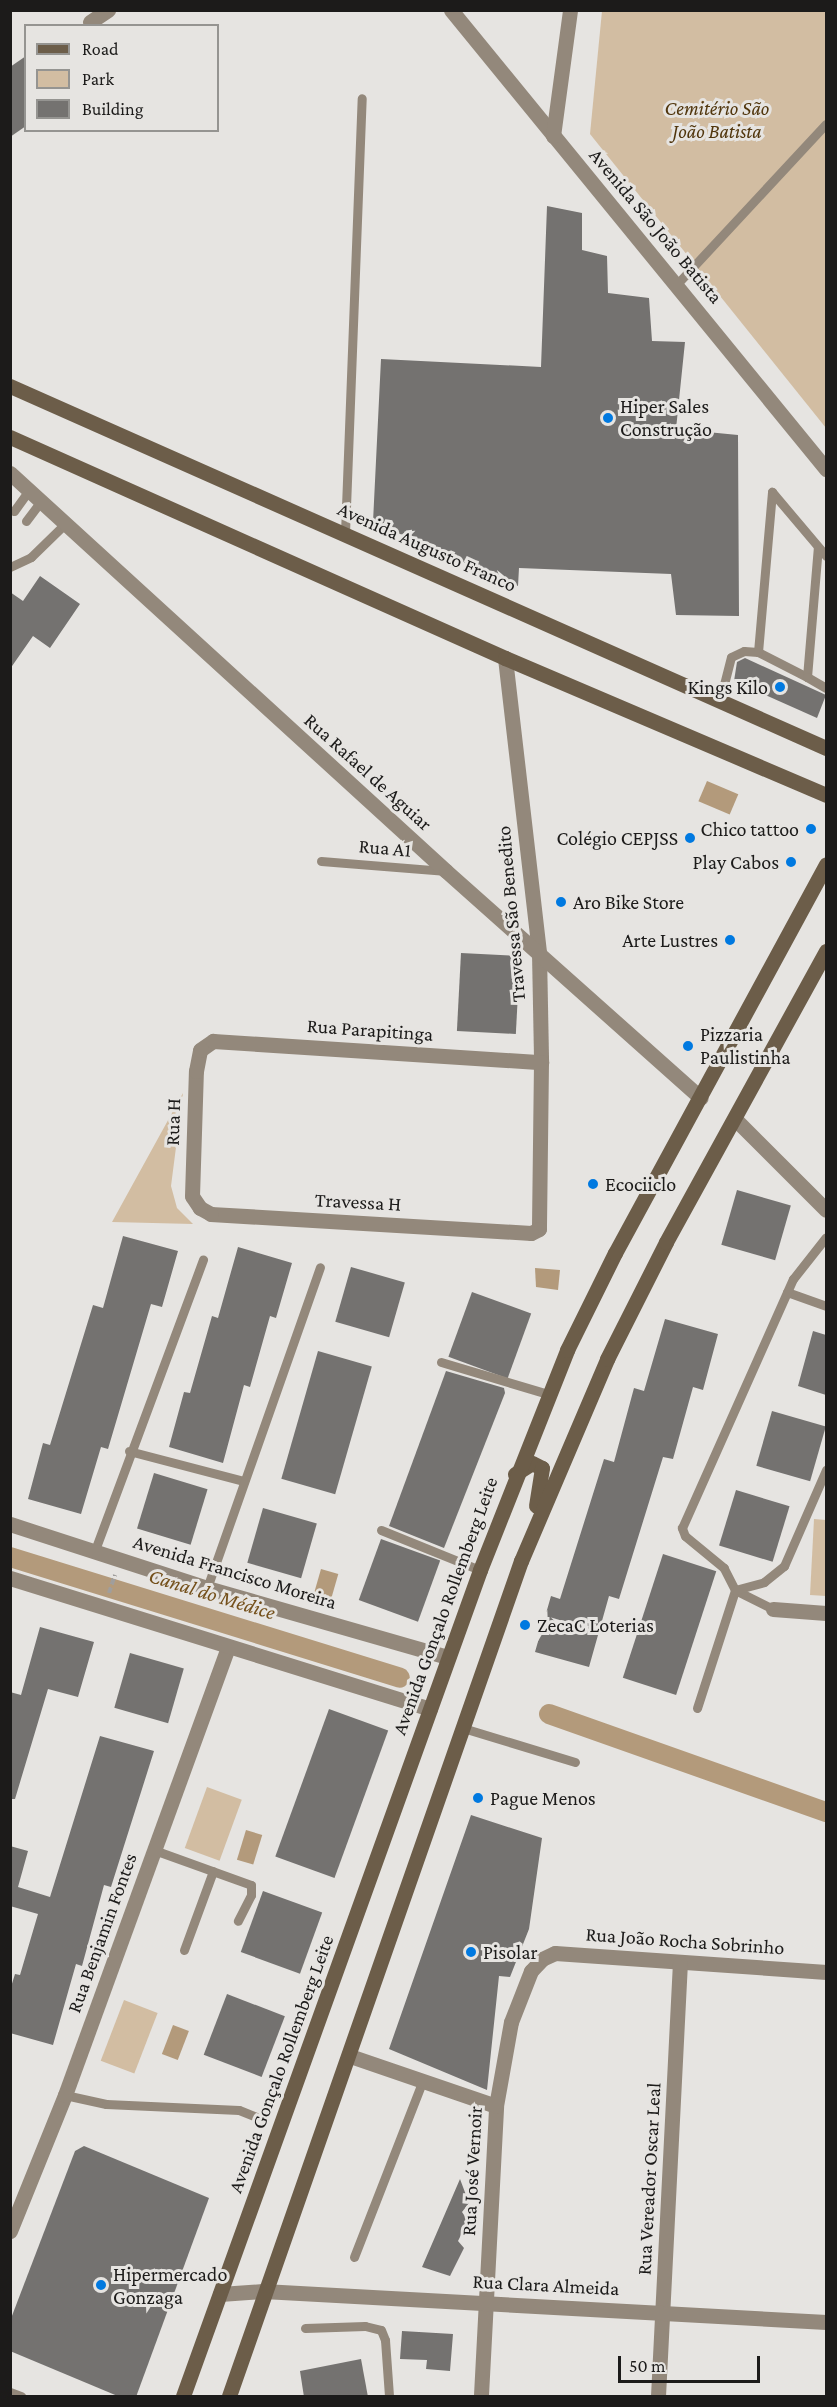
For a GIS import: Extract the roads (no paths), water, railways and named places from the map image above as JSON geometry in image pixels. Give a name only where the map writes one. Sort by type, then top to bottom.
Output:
[{"type":"main road","name":"Avenida Augusto Franco","points":[[10,386],[826,748]]},
{"type":"main road","points":[[10,437],[504,658],[826,795]]},
{"type":"main road","name":"Avenida Gonçalo Rollemberg Leite","points":[[183,2397],[448,1657],[515,1474],[548,1394],[615,1252],[826,865]]},
{"type":"main road","points":[[229,2397],[263,2291],[350,2056],[521,1561],[607,1359],[666,1242],[736,1120],[826,951]]},
{"type":"main road","points":[[515,1474],[532,1463],[542,1468],[543,1473],[521,1561]]},
{"type":"street","points":[[90,22],[108,10]]},
{"type":"street","name":"Avenida São João Batista","points":[[452,10],[553,136],[678,283],[826,469]]},
{"type":"street","points":[[553,136],[570,10]]},
{"type":"street","name":"Rua Rafael de Aguiar","points":[[10,473],[446,871],[701,1098]]},
{"type":"street","name":"Travessa São Benedito","points":[[504,658],[539,953],[541,1062],[539,1229],[531,1233]]},
{"type":"street","name":"Rua Parapitinga","points":[[200,1050],[213,1041],[541,1062]]},
{"type":"street","name":"Rua H","points":[[192,1196],[200,1050]]},
{"type":"street","points":[[736,1120],[826,1210]]},
{"type":"street","name":"Travessa H","points":[[192,1196],[200,1208],[211,1214],[531,1233]]},
{"type":"street","name":"Avenida Francisco Moreira","points":[[10,1524],[207,1588],[448,1657]]},
{"type":"street","points":[[10,1578],[430,1710]]},
{"type":"street","points":[[773,1609],[826,1613]]},
{"type":"street","name":"Rua Benjamin Fontes","points":[[10,2231],[65,2095],[228,1647]]},
{"type":"street","name":"Rua João Rocha Sobrinho","points":[[542,1959],[555,1953],[680,1964],[826,1972]]},
{"type":"street","name":"Rua José Vernoir","points":[[480,2396],[496,2106],[511,2022],[531,1971],[542,1959]]},
{"type":"street","name":"Rua Vereador Oscar Leal","points":[[658,2397],[680,1964]]},
{"type":"street","points":[[350,2056],[496,2106]]},
{"type":"street","name":"Rua Clara Almeida","points":[[220,2294],[263,2291],[826,2322]]},
{"type":"lane","points":[[345,533],[362,98]]},
{"type":"lane","points":[[678,283],[826,124]]},
{"type":"lane","points":[[14,511],[29,490]]},
{"type":"lane","points":[[758,652],[772,492],[822,547],[826,556]]},
{"type":"lane","points":[[26,521],[41,501]]},
{"type":"lane","points":[[10,567],[31,557],[66,523]]},
{"type":"lane","points":[[807,677],[822,547]]},
{"type":"lane","points":[[720,700],[730,657],[744,651],[758,652],[826,687]]},
{"type":"lane","name":"Rua A1","points":[[321,861],[446,871]]},
{"type":"lane","points":[[773,1609],[735,1590],[724,1568],[685,1536],[682,1528],[787,1292],[804,1261],[826,1237]]},
{"type":"lane","points":[[95,1550],[129,1451],[203,1259]]},
{"type":"lane","points":[[207,1588],[320,1267]]},
{"type":"lane","points":[[787,1292],[826,1306]]},
{"type":"lane","points":[[441,1362],[548,1394]]},
{"type":"lane","points":[[129,1451],[243,1481]]},
{"type":"lane","points":[[735,1590],[764,1582],[784,1566],[826,1470]]},
{"type":"lane","points":[[381,1530],[480,1570]]},
{"type":"lane","points":[[697,1708],[735,1590]]},
{"type":"lane","points":[[463,1728],[575,1762]]},
{"type":"lane","points":[[154,1850],[251,1885],[251,1895],[238,1921]]},
{"type":"lane","points":[[184,1950],[213,1871]]},
{"type":"lane","points":[[354,2257],[423,2080]]},
{"type":"lane","points":[[65,2095],[106,2104],[239,2110],[259,2118]]},
{"type":"lane","points":[[305,2328],[365,2326],[381,2330],[385,2340],[388,2397]]},
{"type":"lane","points":[[10,2392],[21,2397]]},
{"type":"waterway","name":"Canal do Médice","points":[[10,1557],[400,1678]]},
{"type":"waterway","points":[[549,1714],[826,1812]]},
{"type":"place","name":"Hiper Sales Construção","points":[[608,418]]},
{"type":"place","name":"Kings Kilo","points":[[780,687]]},
{"type":"place","name":"Chico tattoo","points":[[811,829]]},
{"type":"place","name":"Colégio CEPJSS","points":[[690,838]]},
{"type":"place","name":"Play Cabos","points":[[791,862]]},
{"type":"place","name":"Aro Bike Store","points":[[561,902]]},
{"type":"place","name":"Arte Lustres","points":[[730,940]]},
{"type":"place","name":"Pizzaria Paulistinha","points":[[688,1046]]},
{"type":"place","name":"Ecociiclo","points":[[593,1184]]},
{"type":"place","name":"ZecaC Loterias","points":[[525,1625]]},
{"type":"place","name":"Pague Menos","points":[[478,1798]]},
{"type":"place","name":"Pisolar","points":[[471,1952]]},
{"type":"place","name":"Hipermercado Gonzaga","points":[[101,2285]]},
{"type":"park label","name":"Cemitério São João Batista","points":[[717,120]]}]
